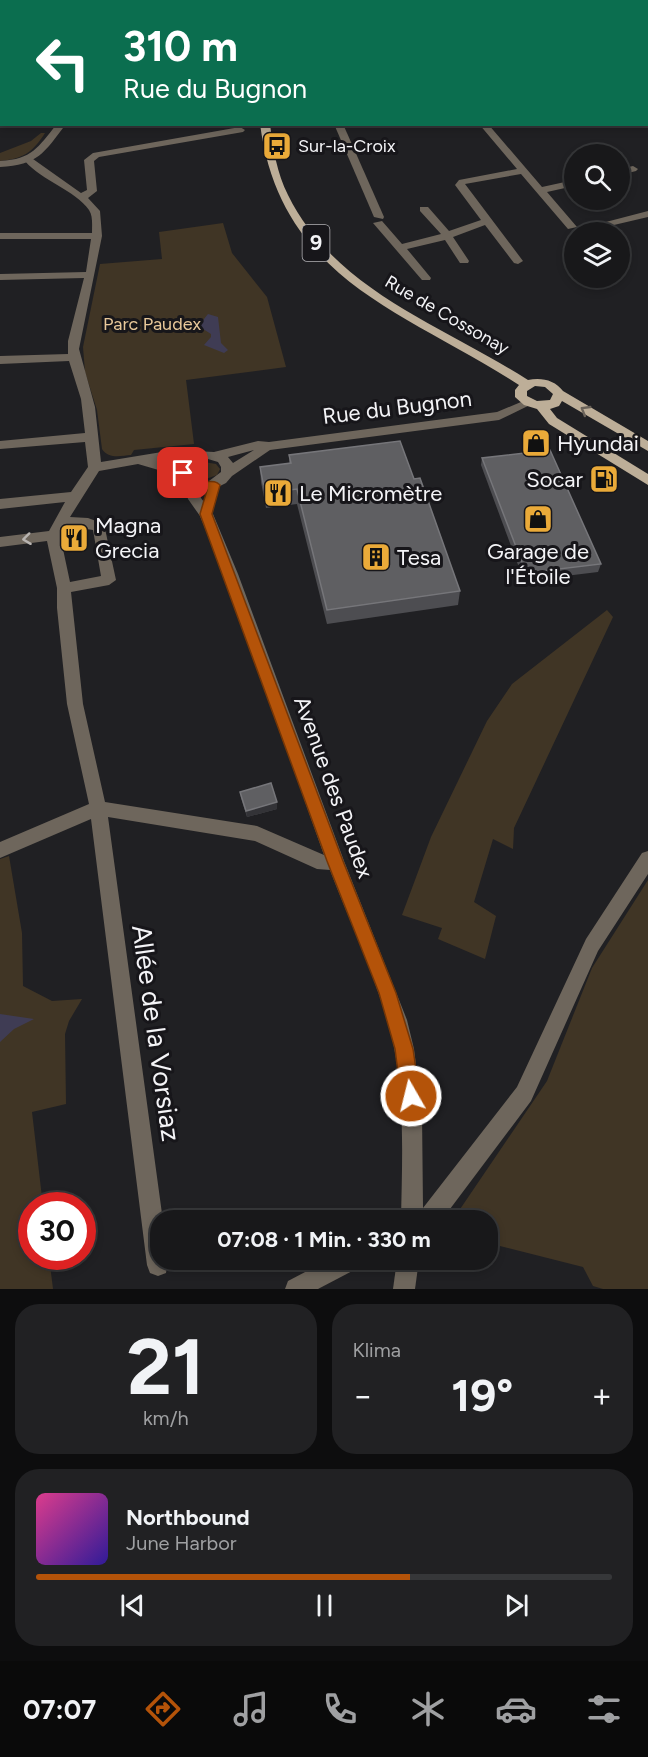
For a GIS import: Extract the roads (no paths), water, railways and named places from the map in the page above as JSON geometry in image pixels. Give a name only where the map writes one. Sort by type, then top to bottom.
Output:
[{"type":"main road","name":"Rue de Cossonay","points":[[265,126],[271,165],[287,204],[309,236],[338,267],[395,310],[526,384],[546,383],[555,387],[559,394],[648,447]]},
{"type":"main road","points":[[526,384],[521,390],[521,397],[534,404],[553,422],[648,480]]},
{"type":"main road","points":[[534,404],[555,403],[559,394]]},
{"type":"street","points":[[0,164],[30,161],[60,126]]},
{"type":"street","points":[[339,126],[378,220],[426,278]]},
{"type":"street","points":[[485,126],[570,222]]},
{"type":"street","points":[[80,198],[92,192],[89,160],[96,155],[240,130]]},
{"type":"street","points":[[0,542],[53,535],[95,467],[87,399],[74,357],[74,343],[90,275],[98,222],[95,212],[80,198],[54,182],[30,161]]},
{"type":"street","points":[[519,261],[460,183],[523,171]]},
{"type":"street","points":[[540,190],[564,185]]},
{"type":"street","points":[[424,209],[447,235],[464,261]]},
{"type":"street","points":[[616,222],[648,214]]},
{"type":"street","points":[[399,248],[488,221]]},
{"type":"street","points":[[0,236],[97,236]]},
{"type":"street","points":[[0,277],[90,275]]},
{"type":"street","points":[[0,360],[74,357]]},
{"type":"street","name":"Rue du Bugnon","points":[[95,467],[137,461],[159,455],[184,453],[216,456],[258,445],[269,446],[499,416],[534,404]]},
{"type":"street","points":[[0,445],[91,437]]},
{"type":"street","name":"Rue du Bugnon","points":[[137,461],[164,466],[201,486],[214,485],[224,480],[229,472],[269,446]]},
{"type":"street","points":[[187,478],[185,466],[200,456]]},
{"type":"street","points":[[216,456],[228,466],[229,472]]},
{"type":"street","name":"Avenue des Paudex","points":[[187,478],[195,499],[206,514],[335,861],[388,993],[399,1030],[409,1079],[414,1147],[412,1210]]},
{"type":"street","points":[[206,514],[214,485]]},
{"type":"street","points":[[0,504],[75,496]]},
{"type":"street","points":[[61,521],[88,523],[99,527],[110,580],[64,588]]},
{"type":"street","name":"Allée de la Vorsiaz","points":[[53,535],[64,588],[64,608],[75,705],[98,808],[128,1015],[151,1210]]},
{"type":"street","points":[[0,850],[98,808],[257,834],[322,863],[335,861]]},
{"type":"street","points":[[436,1210],[524,1094],[592,945],[648,859]]},
{"type":"street","points":[[296,1289],[331,1270]]},
{"type":"street","points":[[404,1289],[407,1270]]},
{"type":"place","name":"Sur-la-Croix","points":[[277,146]]},
{"type":"place","name":"Hyundai","points":[[536,443]]},
{"type":"place","name":"Socar","points":[[604,479]]},
{"type":"place","name":"Le Micromètre","points":[[278,493]]},
{"type":"place","name":"Garage de l'Étoile","points":[[538,519]]},
{"type":"place","name":"Magna Grecia","points":[[74,538]]},
{"type":"place","name":"Tesa","points":[[376,557]]},
{"type":"park label","name":"Parc Paudex","points":[[152,324]]}]
